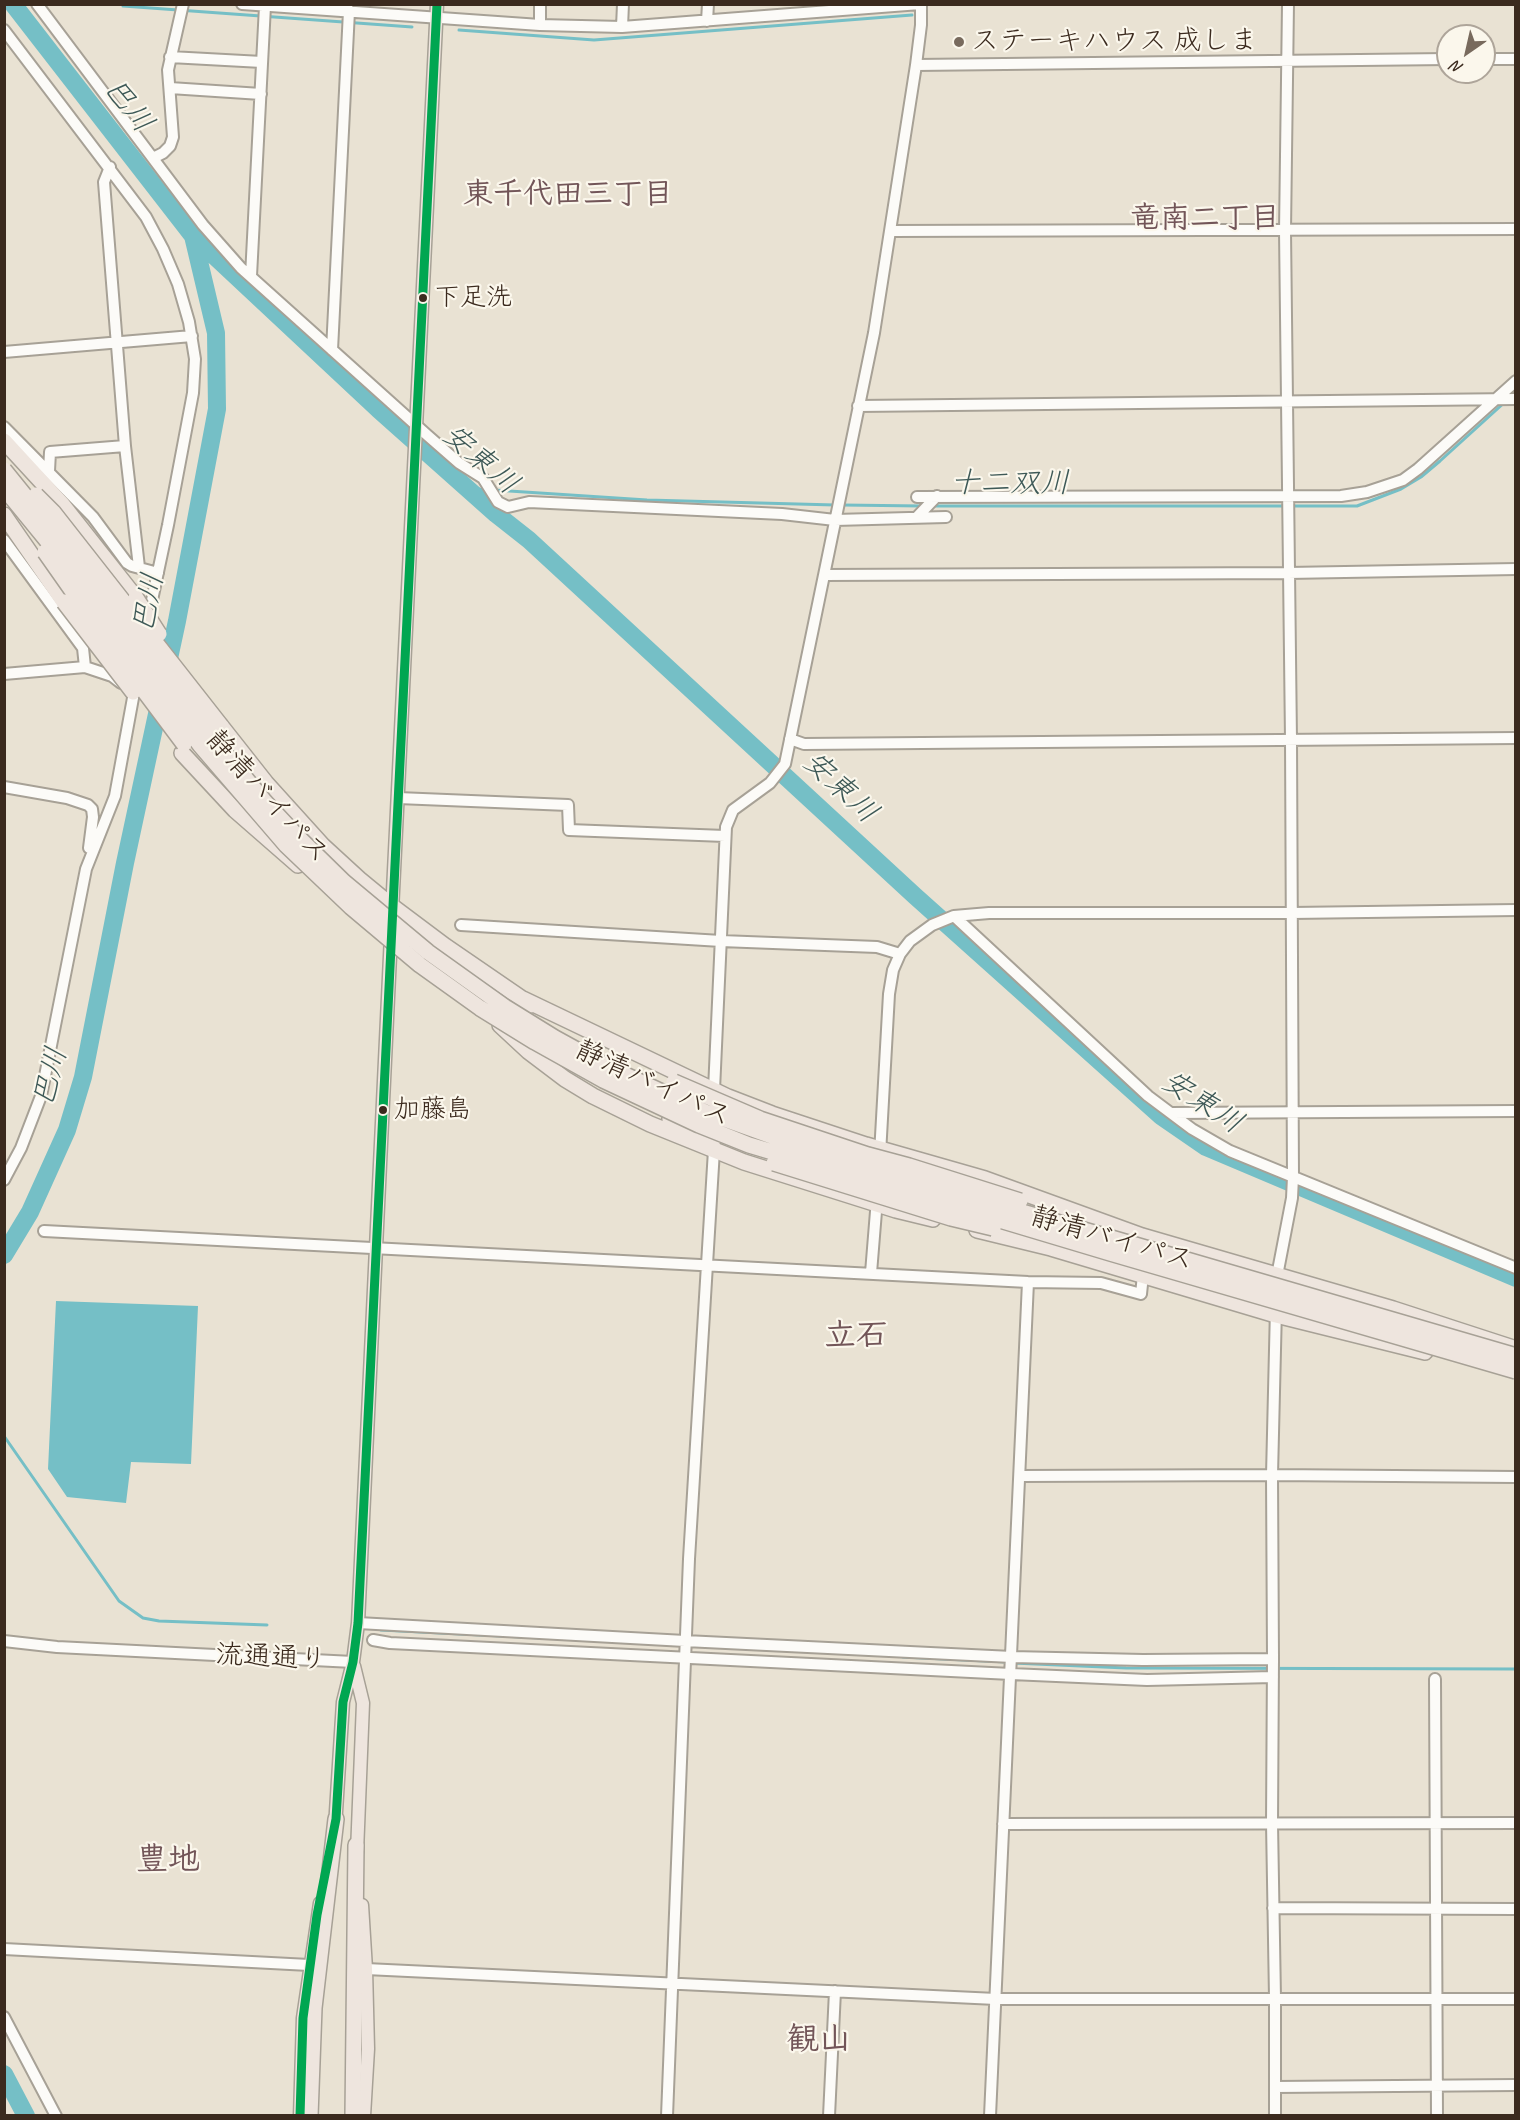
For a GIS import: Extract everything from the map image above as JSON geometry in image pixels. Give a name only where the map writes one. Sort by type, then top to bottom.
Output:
[{"type":"highway","points":[[4,441],[60,503],[136,598],[221,726]]},
{"type":"highway","points":[[4,463],[53,512],[266,783],[323,846],[393,907],[470,964],[584,1036],[674,1082],[760,1119],[868,1155],[1140,1239],[1185,1260]]},
{"type":"highway","name":"静清バイパス","points":[[4,470],[72,554],[196,718],[265,802],[344,882],[384,917],[428,952],[505,1007],[555,1038],[606,1066],[705,1112],[816,1152],[1515,1356]]},
{"type":"highway","name":"静清バイパス","points":[[4,488],[67,564],[200,745],[286,845],[384,936],[420,965],[480,1008],[535,1042],[603,1080],[739,1141],[812,1165],[1515,1372]]},
{"type":"highway","points":[[4,496],[183,748]]},
{"type":"highway","points":[[4,515],[109,663],[235,810],[391,946],[496,1021],[569,1069],[700,1134],[747,1154],[807,1175],[951,1218],[1007,1232],[1081,1245]]},
{"type":"highway","points":[[523,999],[714,1090],[783,1118],[984,1179],[1142,1236],[1393,1309],[1515,1349]]},
{"type":"highway","points":[[496,1021],[528,1051],[565,1079],[593,1096],[650,1124],[797,1180],[877,1204],[1051,1248],[1276,1315],[1515,1372]]},
{"type":"highway","points":[[1374,1330],[1429,1353],[1515,1381]]},
{"type":"highway","points":[[1456,1339],[1515,1349]]},
{"type":"highway","points":[[310,2115],[313,2019],[336,1819]]},
{"type":"highway","points":[[353,2115],[356,1845]]},
{"type":"main road","name":"流通通り","points":[[354,1662],[358,1623],[436,10]]},
{"type":"main road","points":[[300,2115],[303,2018],[309,1965],[336,1819],[343,1702],[354,1662]]},
{"type":"main road","points":[[354,1662],[363,1703],[356,1845],[366,1969],[368,2049],[364,2115]]},
{"type":"street","points":[[37,4],[203,225],[251,276],[417,429],[459,463],[483,478],[498,502],[508,507],[529,502],[835,516],[946,517]]},
{"type":"street","points":[[153,158],[170,146],[173,137],[168,70],[183,4]]},
{"type":"street","points":[[242,4],[436,10],[540,25],[622,27],[707,21],[792,9],[920,4],[921,25],[916,65],[874,333],[785,764],[770,783],[733,810],[727,819],[714,1090]]},
{"type":"street","points":[[540,4],[540,25]]},
{"type":"street","points":[[622,27],[623,4]]},
{"type":"street","points":[[707,21],[708,4]]},
{"type":"street","points":[[1275,2115],[1272,1474],[1276,1275],[1292,1198],[1293,1177],[1285,231],[1288,4]]},
{"type":"street","points":[[251,276],[262,62],[258,5]]},
{"type":"street","points":[[332,350],[347,8]]},
{"type":"street","points":[[4,30],[146,217],[178,284],[189,322],[195,359],[193,393],[115,796],[86,869]]},
{"type":"street","points":[[170,57],[262,62]]},
{"type":"street","points":[[916,65],[1436,59]]},
{"type":"street","points":[[1496,59],[1515,59]]},
{"type":"street","points":[[170,88],[261,94]]},
{"type":"street","points":[[110,167],[104,182],[125,446],[139,567]]},
{"type":"street","points":[[891,231],[1515,229]]},
{"type":"street","points":[[4,352],[192,336]]},
{"type":"street","points":[[917,497],[1353,495],[1377,490],[1403,480],[1515,381]]},
{"type":"street","points":[[858,406],[1515,399]]},
{"type":"street","points":[[4,427],[93,517],[127,562],[158,573]]},
{"type":"street","points":[[49,471],[50,452],[125,446]]},
{"type":"street","points":[[916,518],[937,496]]},
{"type":"street","points":[[4,540],[83,648],[85,667]]},
{"type":"street","points":[[824,575],[1288,573],[1515,569]]},
{"type":"street","points":[[4,674],[85,667],[112,676],[134,692]]},
{"type":"street","points":[[790,739],[804,744],[1515,738]]},
{"type":"street","points":[[4,787],[67,798],[88,805],[92,809],[93,817],[86,869],[41,1096],[21,1148],[4,1180]]},
{"type":"street","points":[[398,798],[568,805],[569,830],[725,836]]},
{"type":"street","points":[[871,1274],[893,970],[900,954],[910,941],[932,925],[954,916],[989,913],[1515,910]]},
{"type":"street","points":[[954,916],[1148,1095],[1192,1129],[1230,1151],[1515,1268]]},
{"type":"street","points":[[461,925],[721,941],[877,947],[900,954]]},
{"type":"street","points":[[1171,1113],[1515,1111]]},
{"type":"street","points":[[667,2115],[685,1641],[714,1150]]},
{"type":"street","points":[[44,1231],[1101,1284],[1141,1294],[1143,1275]]},
{"type":"street","points":[[990,2115],[1028,1282]]},
{"type":"street","points":[[1020,1476],[1272,1474],[1515,1477]]},
{"type":"street","points":[[358,1623],[1012,1657],[1143,1660],[1273,1659]]},
{"type":"street","points":[[373,1640],[390,1643],[1147,1680],[1273,1677]]},
{"type":"street","name":"流通通り","points":[[4,1641],[57,1647],[354,1662]]},
{"type":"street","points":[[1435,1680],[1437,2115]]},
{"type":"street","points":[[1004,1824],[1515,1823]]},
{"type":"street","points":[[1273,1908],[1515,1909]]},
{"type":"street","points":[[4,1949],[309,1965]]},
{"type":"street","points":[[366,1969],[996,1998],[1515,1999]]},
{"type":"street","points":[[829,2115],[835,1991]]},
{"type":"street","points":[[4,2017],[56,2115]]},
{"type":"street","points":[[1275,2087],[1515,2085]]},
{"type":"water","points":[[56,1301],[198,1306],[191,1464],[131,1462],[126,1503],[67,1497],[48,1469]]},
{"type":"waterway","name":"巴川","points":[[4,1255],[30,1212],[67,1130],[83,1077],[125,863],[177,621],[217,409],[216,333],[193,236],[13,4]]},
{"type":"waterway","points":[[123,6],[412,27]]},
{"type":"waterway","points":[[459,30],[594,40],[912,15]]},
{"type":"waterway","name":"安東川","points":[[193,236],[378,409],[496,514],[529,540],[915,896],[1161,1116],[1206,1147],[1516,1278]]},
{"type":"waterway","name":"十二双川","points":[[1292,506],[1357,506],[1401,489],[1421,477],[1505,402]]},
{"type":"waterway","name":"十二双川","points":[[467,488],[488,490]]},
{"type":"waterway","name":"十二双川","points":[[494,490],[647,500],[835,505]]},
{"type":"waterway","name":"十二双川","points":[[842,505],[922,506]]},
{"type":"waterway","name":"十二双川","points":[[932,506],[1285,506]]},
{"type":"waterway","points":[[4,1436],[119,1601],[143,1618],[159,1621],[267,1625]]},
{"type":"waterway","points":[[381,1630],[542,1638]]},
{"type":"waterway","points":[[903,1657],[1007,1662]]},
{"type":"waterway","points":[[1013,1663],[1126,1668],[1516,1669]]},
{"type":"waterway","name":"巴川","points":[[4,2074],[26,2116]]},
{"type":"transit line","points":[[300,2116],[303,2018],[317,1915],[336,1819],[343,1702],[353,1662],[358,1623],[437,4]]},
{"type":"place","name":"ステーキハウス 成しま","points":[[959,42]]},
{"type":"place","name":"下足洗","points":[[423,298]]},
{"type":"place","name":"加藤島","points":[[383,1110]]},
{"type":"district","name":"東千代田三丁目","points":[[568,195]]},
{"type":"district","name":"竜南二丁目","points":[[1205,219]]},
{"type":"district","name":"立石","points":[[856,1337]]},
{"type":"district","name":"豊地","points":[[168,1861]]},
{"type":"district","name":"観山","points":[[819,2041]]}]
